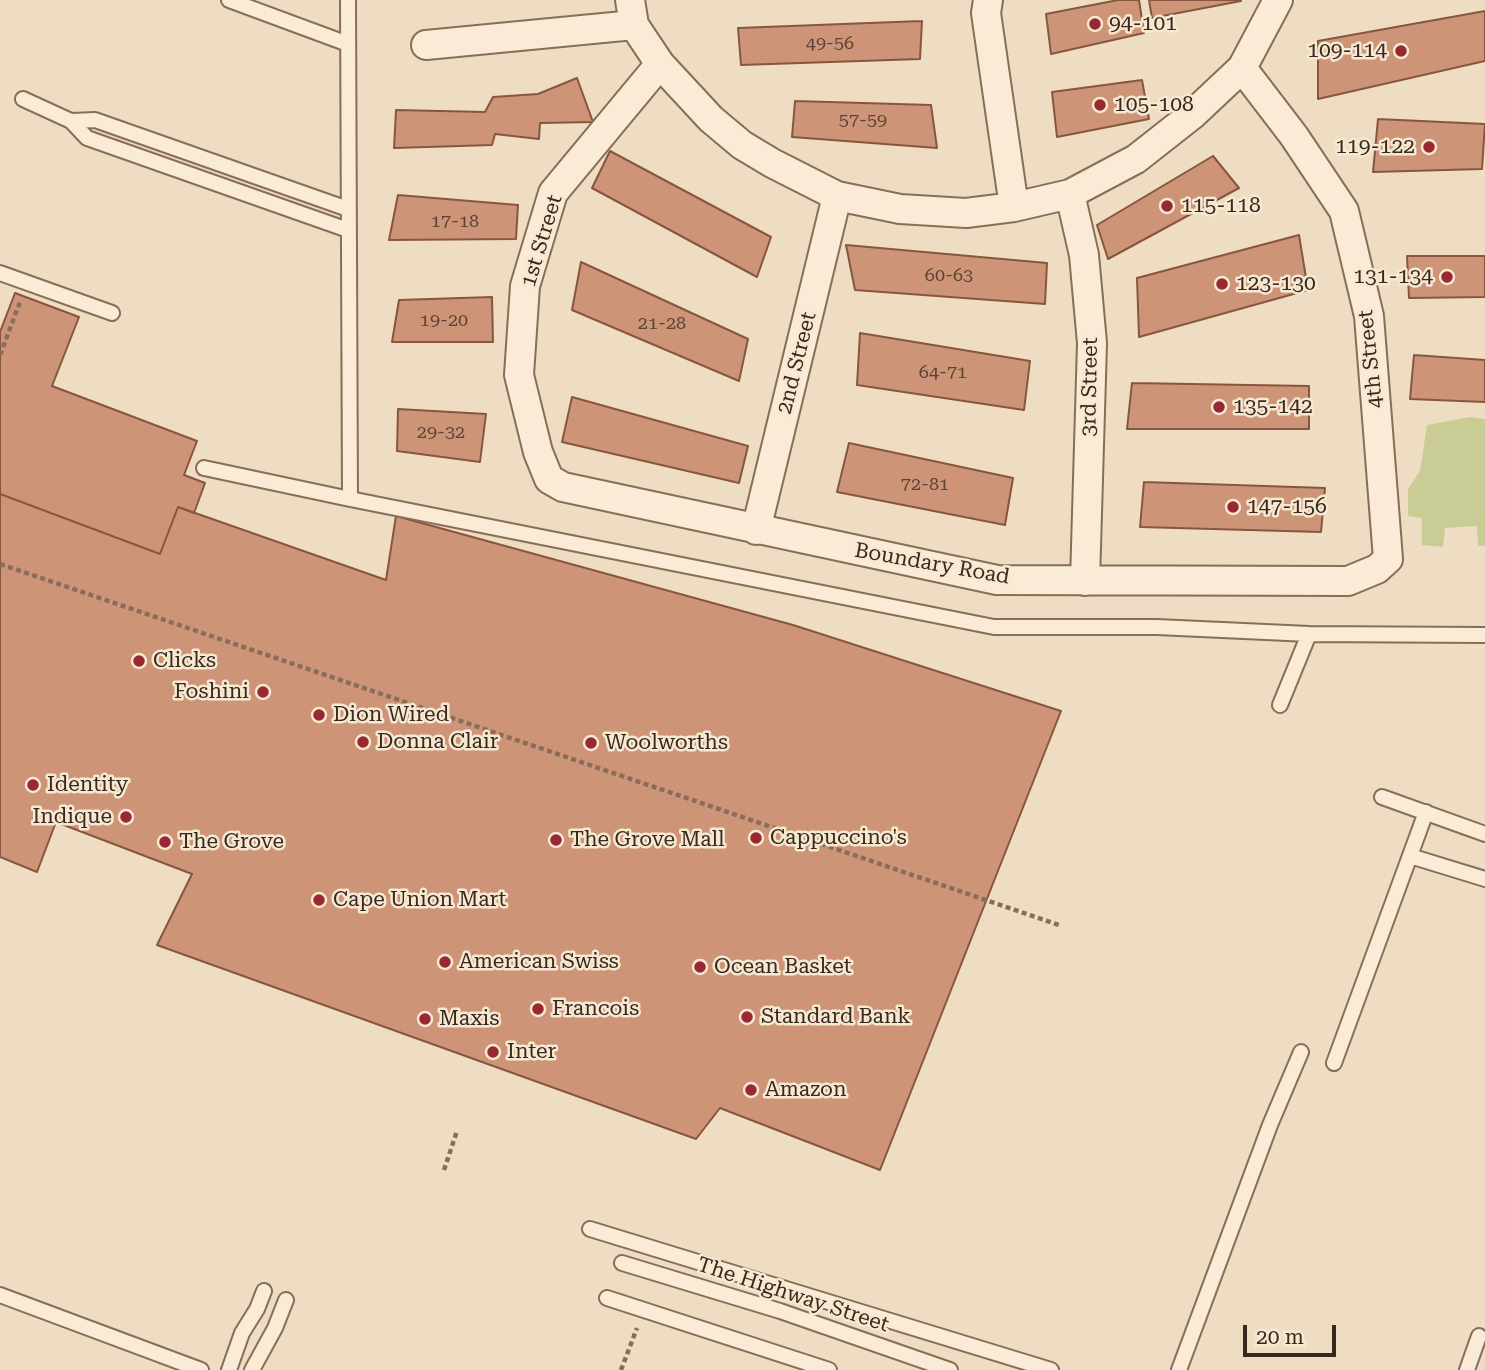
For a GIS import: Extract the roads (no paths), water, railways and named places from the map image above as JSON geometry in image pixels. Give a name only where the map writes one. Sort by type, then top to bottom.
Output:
[{"type":"street","points":[[988,0],[986,13],[1014,207]]},
{"type":"street","points":[[426,45],[632,12],[660,64],[711,120],[742,145],[837,196],[900,209],[966,213],[1014,207],[1070,194],[1136,159],[1192,115],[1242,68],[1278,0]]},
{"type":"street","name":"1st Street","points":[[538,452],[519,375],[525,286],[554,193],[660,64]]},
{"type":"street","name":"4th Street","points":[[1242,68],[1294,136],[1343,211],[1369,316],[1388,559]]},
{"type":"street","name":"3rd Street","points":[[1070,194],[1084,255],[1092,343],[1085,581]]},
{"type":"street","name":"2nd Street","points":[[756,530],[837,196]]},
{"type":"street","name":"Boundary Road","points":[[538,452],[549,479],[563,487],[998,580],[1348,581],[1377,569],[1388,559]]},
{"type":"lane","points":[[229,0],[348,44]]},
{"type":"lane","points":[[348,0],[350,499]]},
{"type":"lane","points":[[23,99],[71,121],[87,138],[348,230]]},
{"type":"lane","points":[[71,121],[95,120],[348,209]]},
{"type":"lane","points":[[87,138],[95,120]]},
{"type":"lane","points":[[0,273],[111,313]]},
{"type":"lane","points":[[204,468],[994,627],[1157,627],[1309,634],[1485,635]]},
{"type":"lane","points":[[1280,705],[1309,634]]},
{"type":"lane","points":[[1382,797],[1485,834]]},
{"type":"lane","points":[[1334,1063],[1426,812]]},
{"type":"lane","points":[[1410,856],[1485,879]]},
{"type":"lane","points":[[1179,1370],[1270,1125],[1301,1052]]},
{"type":"lane","points":[[590,1228],[1051,1370]]},
{"type":"lane","name":"The Highway Street","points":[[622,1263],[780,1311],[950,1370]]},
{"type":"lane","points":[[229,1370],[242,1333],[257,1309],[264,1291]]},
{"type":"lane","points":[[0,1295],[201,1370]]},
{"type":"lane","points":[[607,1298],[828,1370]]},
{"type":"lane","points":[[252,1370],[275,1328],[286,1300]]},
{"type":"lane","points":[[1467,1370],[1479,1336]]},
{"type":"place","name":"94-101","points":[[1095,24]]},
{"type":"place","name":"109-114","points":[[1401,51]]},
{"type":"place","name":"105-108","points":[[1100,105]]},
{"type":"place","name":"119-122","points":[[1429,147]]},
{"type":"place","name":"115-118","points":[[1167,206]]},
{"type":"place","name":"131-134","points":[[1447,277]]},
{"type":"place","name":"123-130","points":[[1222,284]]},
{"type":"place","name":"135-142","points":[[1219,407]]},
{"type":"place","name":"147-156","points":[[1233,507]]},
{"type":"place","name":"Clicks","points":[[139,661]]},
{"type":"place","name":"Foshini","points":[[263,692]]},
{"type":"place","name":"Dion Wired","points":[[319,715]]},
{"type":"place","name":"Donna Clair","points":[[363,742]]},
{"type":"place","name":"Woolworths","points":[[591,743]]},
{"type":"place","name":"Identity","points":[[33,785]]},
{"type":"place","name":"Indique","points":[[126,817]]},
{"type":"place","name":"Cappuccino's","points":[[756,838]]},
{"type":"place","name":"The Grove Mall","points":[[556,840]]},
{"type":"place","name":"The Grove","points":[[165,842]]},
{"type":"place","name":"Cape Union Mart","points":[[319,900]]},
{"type":"place","name":"American Swiss","points":[[445,962]]},
{"type":"place","name":"Ocean Basket","points":[[700,967]]},
{"type":"place","name":"Francois","points":[[538,1009]]},
{"type":"place","name":"Standard Bank","points":[[747,1017]]},
{"type":"place","name":"Maxis","points":[[425,1019]]},
{"type":"place","name":"Inter","points":[[493,1052]]},
{"type":"place","name":"Amazon","points":[[751,1090]]}]
